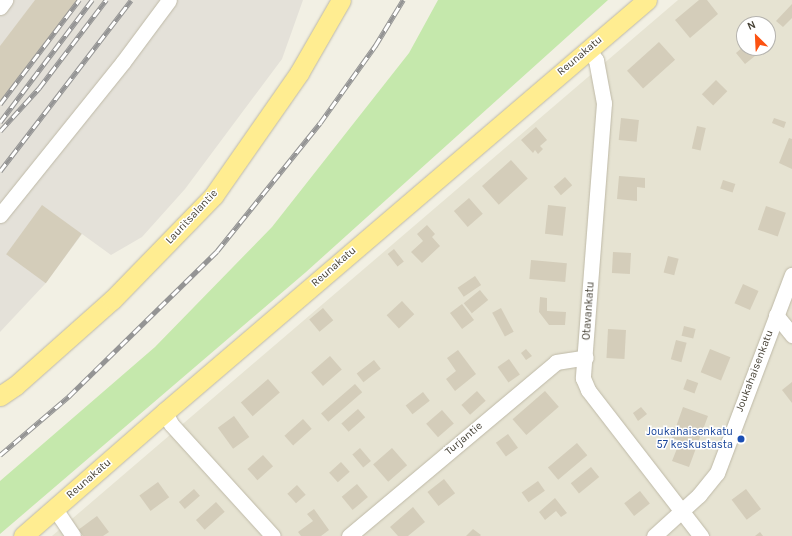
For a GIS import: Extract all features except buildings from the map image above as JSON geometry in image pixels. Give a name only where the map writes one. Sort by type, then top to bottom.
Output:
[{"type":"main road","name":"Lauritsalantie","points":[[0,396],[15,386],[112,300],[214,195],[299,73],[341,0]]},
{"type":"main road","name":"Reunakatu","points":[[23,536],[165,412],[646,0]]},
{"type":"street","points":[[0,7],[5,0]]},
{"type":"street","points":[[0,215],[123,62],[169,0]]},
{"type":"street","name":"Otavankatu","points":[[588,49],[596,60],[604,103],[586,357],[583,378],[588,390],[702,536]]},
{"type":"street","name":"Joukahaisenkatu","points":[[654,536],[699,495],[717,473],[792,275]]},
{"type":"street","points":[[776,315],[792,335]]},
{"type":"street","name":"Turjantie","points":[[349,536],[556,362],[586,357]]},
{"type":"street","points":[[165,412],[171,424],[273,536]]},
{"type":"street","points":[[54,509],[73,536]]},
{"type":"shaded area","points":[[0,0],[303,0],[282,59],[185,189],[142,237],[111,255],[82,234],[45,284],[0,332]]},
{"type":"shaded area","points":[[678,0],[792,0],[792,536],[52,536]]},
{"type":"green space","points":[[438,0],[608,0],[306,272],[0,534],[0,481],[155,347],[272,227],[409,53]]},
{"type":"railway","points":[[0,104],[79,0]]},
{"type":"railway","points":[[0,122],[92,0]]},
{"type":"railway","points":[[0,131],[39,88],[106,0]]},
{"type":"railway","points":[[0,171],[131,0]]},
{"type":"railway","points":[[0,455],[69,396],[217,251],[320,123],[375,46],[403,0]]},
{"type":"place","name":"Joukahaisenkatu 57 keskustasta","points":[[741,439]]}]
